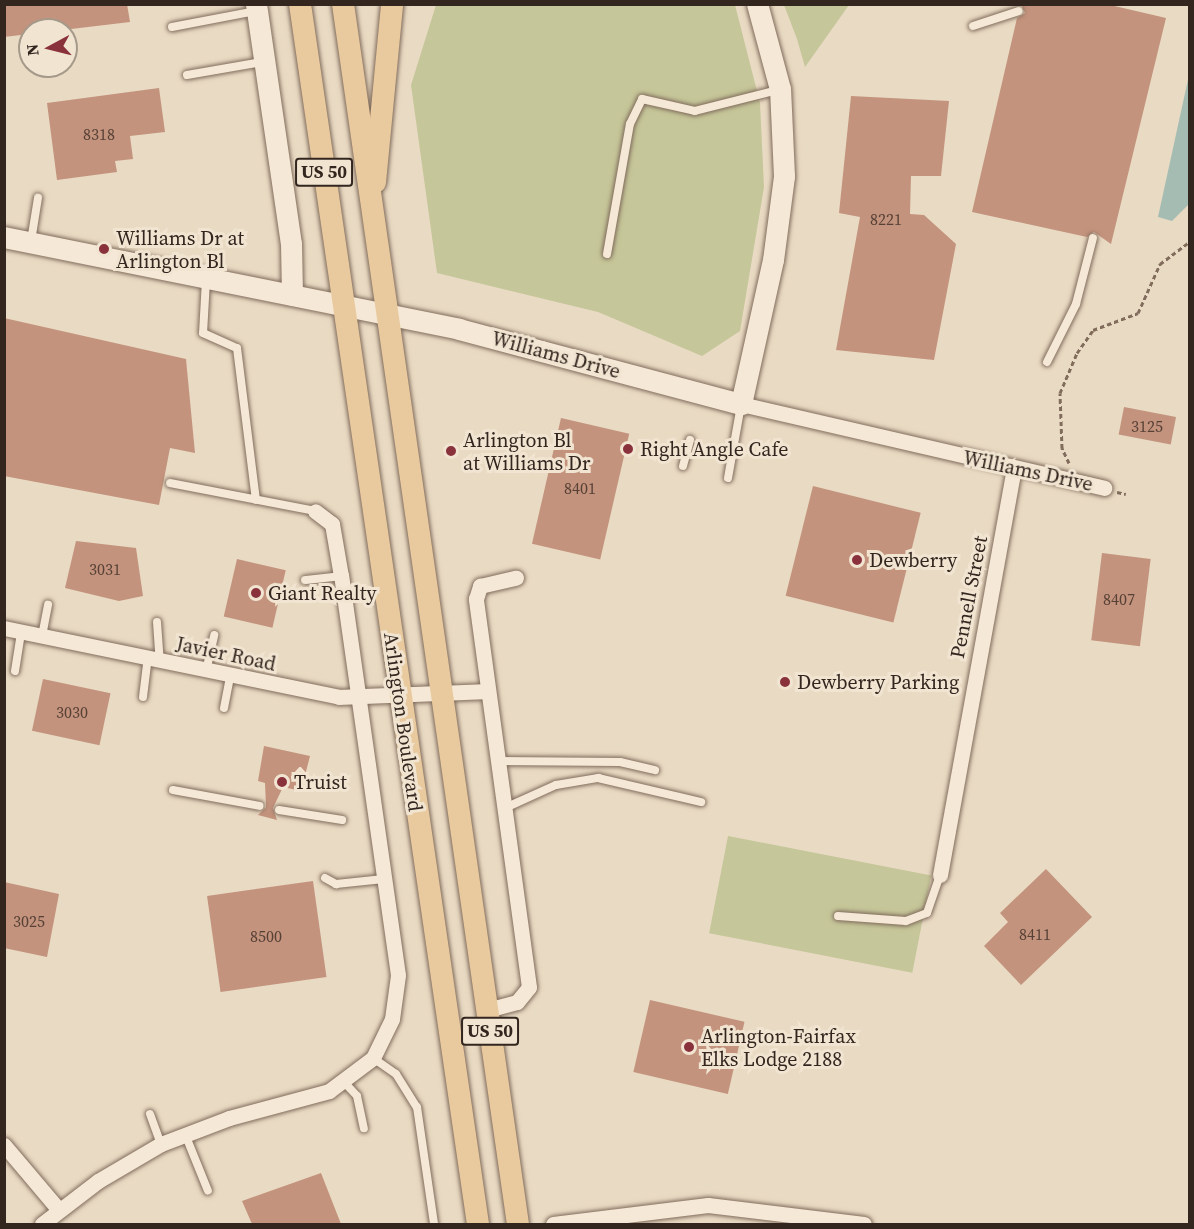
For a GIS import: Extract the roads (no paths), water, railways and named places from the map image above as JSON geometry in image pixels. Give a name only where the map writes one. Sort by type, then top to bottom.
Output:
[{"type":"main road","name":"Arlington Boulevard","points":[[300,4],[399,696],[478,1224]]},
{"type":"main road","name":"US 50","points":[[343,4],[518,1224]]},
{"type":"main road","points":[[372,204],[387,104],[392,4]]},
{"type":"street","points":[[741,404],[775,250],[784,176],[780,89],[757,4]]},
{"type":"street","points":[[257,8],[291,243],[292,295]]},
{"type":"street","name":"Williams Drive","points":[[4,237],[206,279],[343,304],[741,404],[1014,470],[1104,488]]},
{"type":"street","name":"Pennell Street","points":[[940,875],[1014,470]]},
{"type":"street","points":[[42,1224],[59,1209],[160,1144],[185,1133],[307,1100],[344,1082],[373,1058],[398,998],[384,879],[341,576],[332,524],[315,511]]},
{"type":"street","points":[[487,1010],[517,1002],[529,987],[488,691],[477,591],[487,583],[516,578]]},
{"type":"street","name":"Javier Road","points":[[4,628],[230,676],[358,699],[488,691]]},
{"type":"street","points":[[4,1145],[59,1209]]},
{"type":"street","points":[[554,1224],[708,1205],[786,1218],[864,1224]]},
{"type":"lane","points":[[172,27],[257,8]]},
{"type":"lane","points":[[973,26],[1019,11]]},
{"type":"lane","points":[[187,75],[265,61]]},
{"type":"lane","points":[[607,254],[630,124],[642,99],[695,111],[780,89]]},
{"type":"lane","points":[[31,242],[38,198]]},
{"type":"lane","points":[[1047,362],[1076,304],[1093,238]]},
{"type":"lane","points":[[206,279],[203,333],[237,348],[256,500]]},
{"type":"lane","points":[[728,478],[741,404]]},
{"type":"lane","points":[[683,466],[690,440]]},
{"type":"lane","points":[[170,483],[315,511]]},
{"type":"lane","points":[[304,580],[341,576]]},
{"type":"lane","points":[[42,636],[48,605]]},
{"type":"lane","points":[[143,697],[154,660],[157,622]]},
{"type":"lane","points":[[15,671],[21,632]]},
{"type":"lane","points":[[206,671],[214,635]]},
{"type":"lane","points":[[224,708],[230,676]]},
{"type":"lane","points":[[498,761],[620,762],[655,770]]},
{"type":"lane","points":[[505,808],[556,785],[598,778],[651,787],[701,802]]},
{"type":"lane","points":[[173,790],[260,806]]},
{"type":"lane","points":[[279,810],[342,820]]},
{"type":"lane","points":[[838,916],[906,921],[927,913],[940,875]]},
{"type":"lane","points":[[325,878],[336,884],[384,879]]},
{"type":"lane","points":[[373,1058],[396,1074],[417,1107],[434,1224]]},
{"type":"lane","points":[[344,1082],[357,1096],[364,1128]]},
{"type":"lane","points":[[150,1114],[160,1144]]},
{"type":"lane","points":[[185,1133],[208,1191]]},
{"type":"place","name":"Williams Dr at Arlington Bl","points":[[104,249]]},
{"type":"place","name":"Right Angle Cafe","points":[[628,449]]},
{"type":"place","name":"Arlington Bl at Williams Dr","points":[[451,451]]},
{"type":"place","name":"Dewberry","points":[[857,560]]},
{"type":"place","name":"Giant Realty","points":[[256,593]]},
{"type":"place","name":"Dewberry Parking","points":[[785,682]]},
{"type":"place","name":"Truist","points":[[282,782]]},
{"type":"place","name":"Arlington-Fairfax Elks Lodge 2188","points":[[689,1047]]}]
